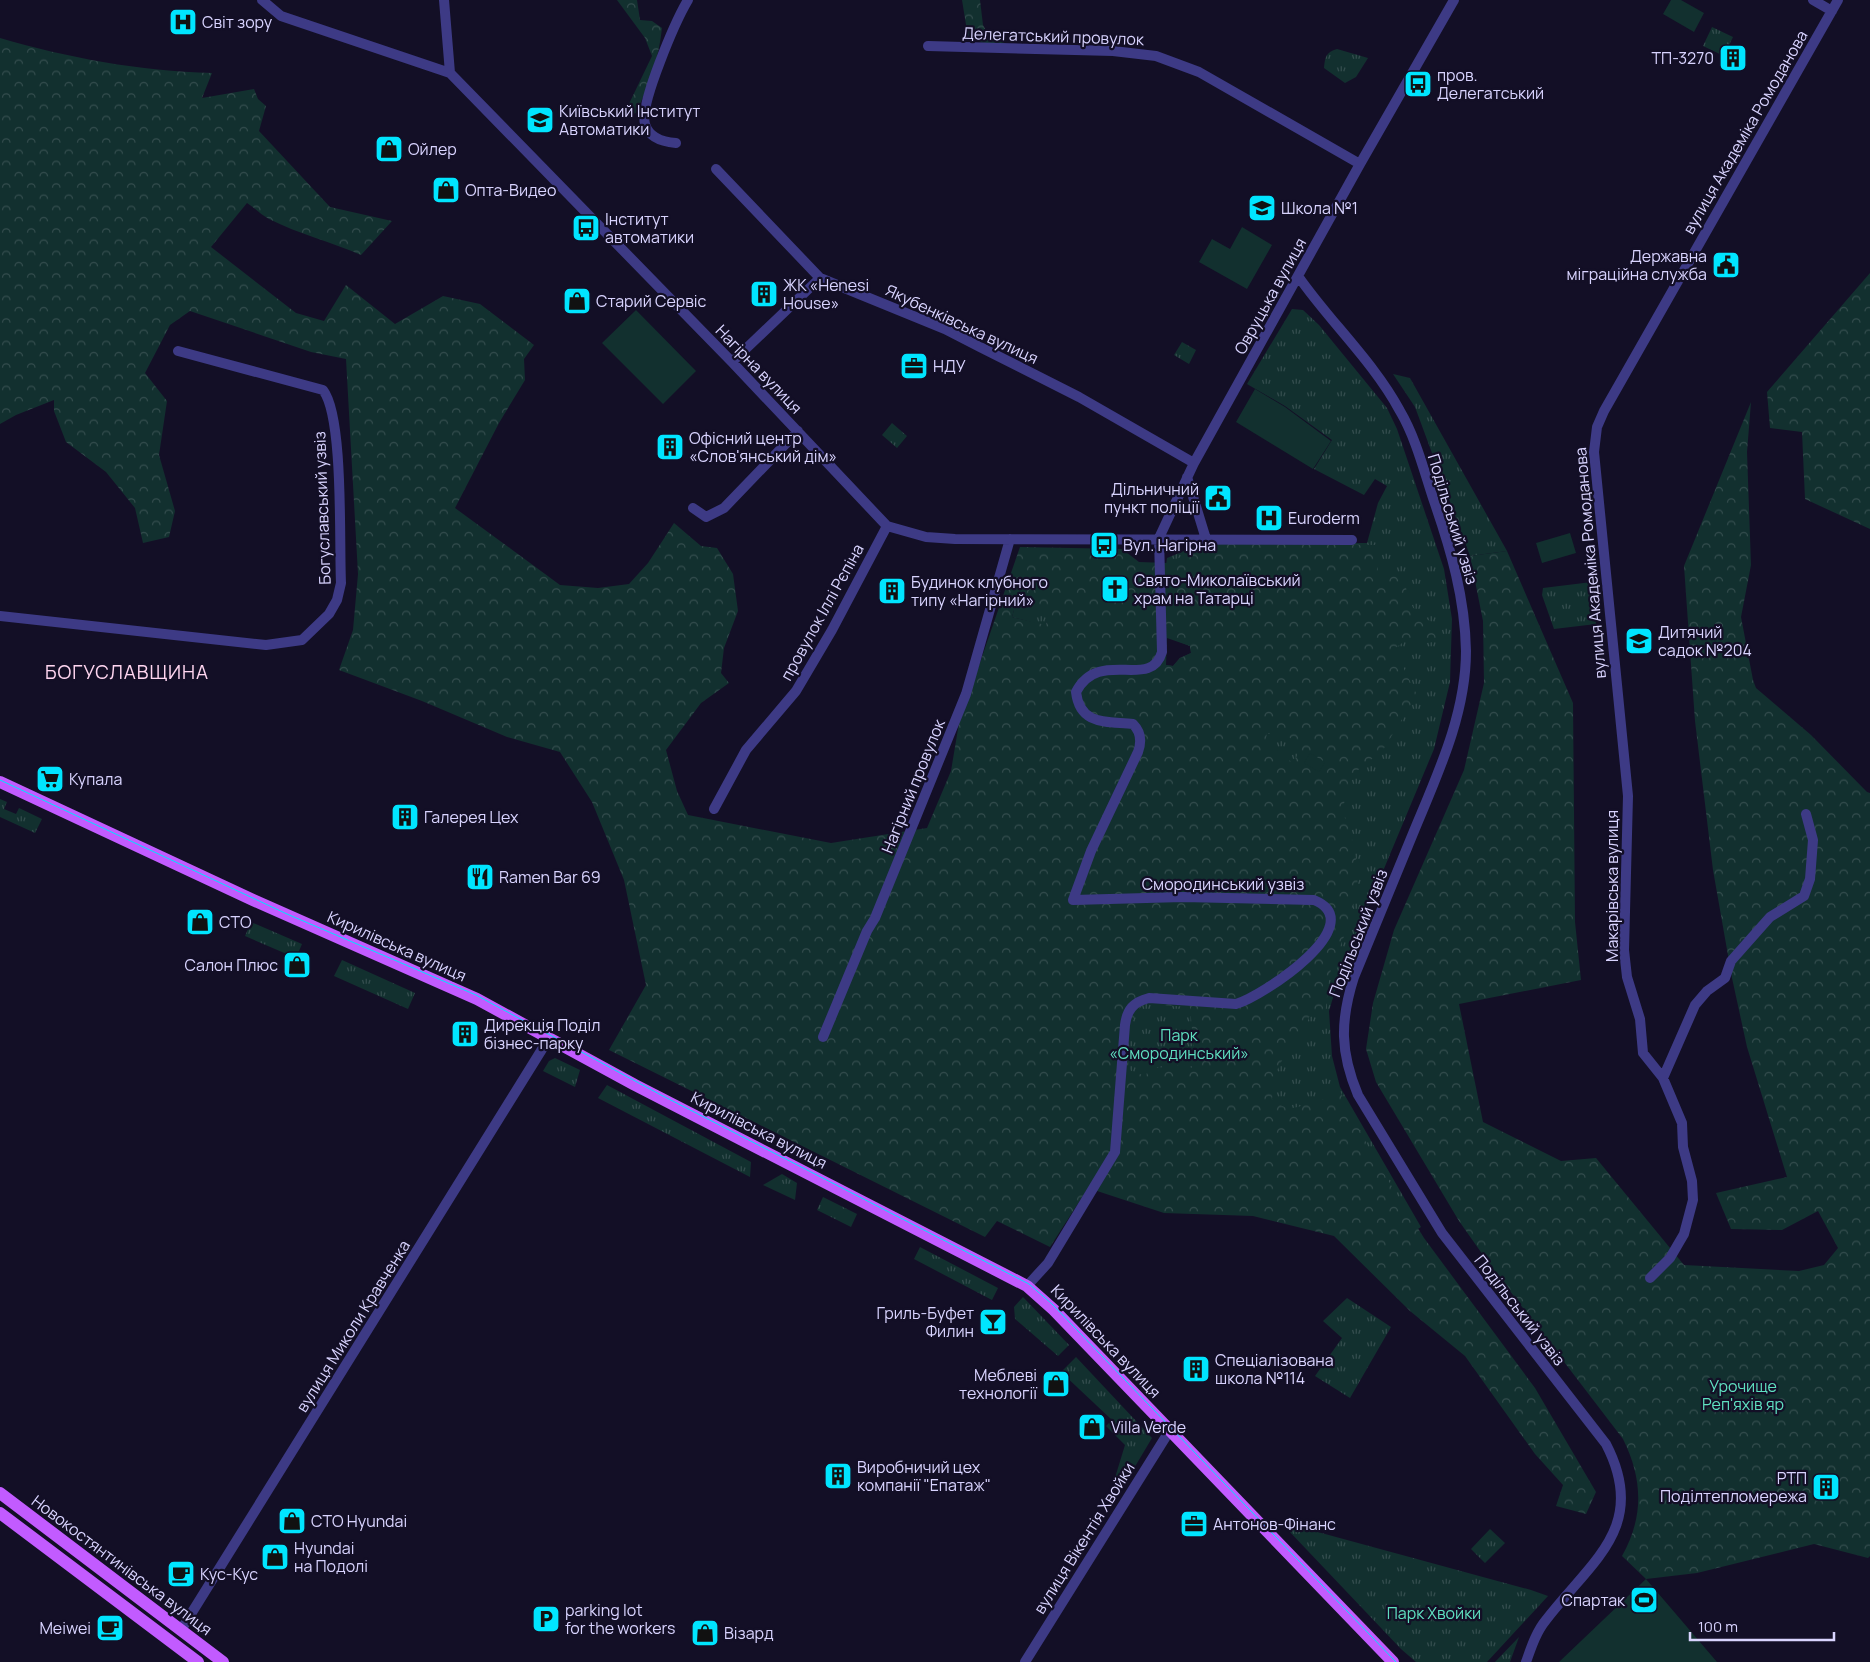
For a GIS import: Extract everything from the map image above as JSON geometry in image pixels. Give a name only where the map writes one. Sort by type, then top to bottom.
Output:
[{"type":"main road","name":"Кирилівська вулиця","points":[[0,782],[252,900],[478,999],[549,1038],[1027,1286],[1054,1310],[1392,1662]]},
{"type":"main road","name":"Новокостянтинівська вулиця","points":[[0,1493],[220,1659],[233,1662]]},
{"type":"main road","name":"Новокостянтинівська вулиця","points":[[0,1514],[196,1662]]},
{"type":"street","points":[[262,0],[280,16],[450,73],[444,0]]},
{"type":"street","points":[[676,144],[661,141],[650,133],[645,126],[644,113],[662,58],[688,0]]},
{"type":"street","name":"Овруцька вулиця","points":[[1159,538],[1186,477],[1360,164],[1454,0]]},
{"type":"street","points":[[1813,0],[1832,11]]},
{"type":"street","name":"вулиця Академіка Ромоданова","points":[[1625,767],[1594,452],[1597,427],[1719,205],[1772,119],[1838,0]]},
{"type":"street","name":"Делегатський провулок","points":[[928,46],[1113,52],[1156,56],[1199,72],[1360,164]]},
{"type":"street","name":"Нагірна вулиця","points":[[450,73],[732,362],[887,526]]},
{"type":"street","points":[[716,169],[820,278],[732,362]]},
{"type":"street","name":"Подільський узвіз","points":[[1298,276],[1315,301],[1376,374],[1401,413],[1438,513],[1456,571],[1465,622],[1463,683],[1455,722],[1442,762],[1354,977],[1346,1002],[1344,1049],[1349,1073],[1358,1094],[1438,1228],[1606,1444],[1615,1461],[1620,1482],[1622,1504],[1617,1526],[1609,1544],[1544,1622],[1532,1645],[1526,1662]]},
{"type":"street","name":"Якубенківська вулиця","points":[[820,278],[972,342],[1079,397],[1194,463]]},
{"type":"street","name":"Богуславський узвіз","points":[[0,616],[266,645],[302,640],[328,614],[338,600],[341,582],[336,432],[328,396],[323,390],[178,351]]},
{"type":"street","points":[[693,508],[706,517],[724,508],[798,431]]},
{"type":"street","points":[[1186,477],[1206,539]]},
{"type":"street","points":[[887,526],[926,537],[1352,540]]},
{"type":"street","name":"провулок Іллі Рєпіна","points":[[714,809],[746,750],[796,691],[832,630],[887,526]]},
{"type":"street","name":"Нагірний провулок","points":[[823,1038],[934,777],[966,694],[1010,538]]},
{"type":"street","name":"Смородинський узвіз","points":[[1027,1286],[1048,1263],[1115,1152],[1124,1025],[1131,1006],[1140,1000],[1149,998],[1236,1004],[1248,1000],[1277,980],[1322,944],[1331,924],[1330,913],[1324,904],[1314,900],[1250,897],[1073,900],[1091,851],[1138,752],[1141,738],[1138,729],[1133,724],[1106,722],[1089,718],[1080,710],[1076,692],[1082,681],[1093,673],[1107,669],[1146,670],[1156,666],[1160,660],[1162,652],[1159,538]]},
{"type":"street","name":"Макарівська вулиця","points":[[1625,767],[1628,796],[1624,950],[1627,977],[1640,1019],[1643,1053],[1663,1078],[1682,1123],[1683,1147],[1692,1181],[1693,1200],[1684,1234],[1670,1258],[1650,1278]]},
{"type":"street","points":[[1663,1078],[1694,1005],[1707,991],[1726,978],[1731,961],[1770,917],[1804,896],[1810,880],[1813,840],[1806,814]]},
{"type":"street","name":"вулиця Миколи Кравченка","points":[[181,1630],[549,1038]]},
{"type":"street","name":"вулиця Вікентія Хвойки","points":[[1025,1662],[1170,1430]]},
{"type":"green space","points":[[617,0],[637,0],[640,20],[652,21],[662,28],[659,50],[649,82],[636,113],[630,115],[627,108],[652,56],[645,38]]},
{"type":"green space","points":[[962,0],[980,0],[983,25],[989,36],[1007,44],[1004,46],[979,42],[968,37]]},
{"type":"green space","points":[[1671,0],[1681,0],[1704,13],[1694,32],[1663,14]]},
{"type":"green space","points":[[1712,27],[1733,37],[1724,56],[1703,46]]},
{"type":"green space","points":[[0,38],[52,52],[105,62],[158,70],[212,73],[202,98],[254,89],[258,99],[266,106],[259,131],[330,207],[392,221],[361,255],[280,224],[266,217],[247,203],[211,247],[296,313],[324,321],[346,285],[395,324],[443,296],[480,304],[534,345],[524,359],[525,380],[499,423],[455,508],[560,585],[598,588],[629,584],[648,563],[674,523],[701,546],[717,548],[733,574],[738,611],[724,648],[721,673],[729,683],[701,703],[666,750],[677,791],[688,815],[831,843],[927,828],[951,771],[959,723],[1020,547],[1122,549],[1139,562],[1167,563],[1209,545],[1227,542],[1376,545],[1378,573],[1405,577],[1409,600],[1420,615],[1435,624],[1438,634],[1434,642],[1426,643],[1409,638],[1394,649],[1417,695],[1383,750],[1353,774],[1342,810],[1351,834],[1358,869],[1357,891],[1348,926],[1330,973],[1325,1015],[1309,1017],[1303,1038],[1287,1051],[1275,1074],[1272,1099],[1278,1104],[1293,1108],[1328,1097],[1339,1089],[1373,1156],[1424,1238],[1535,1388],[1596,1492],[1586,1514],[1556,1506],[1563,1485],[1535,1454],[1465,1356],[1410,1311],[1334,1236],[1253,1216],[1164,1213],[1088,1188],[1050,1247],[997,1221],[985,1237],[609,1050],[646,985],[624,880],[592,802],[560,752],[507,737],[422,701],[339,670],[353,630],[358,574],[346,359],[311,352],[190,311],[170,325],[145,373],[167,401],[159,455],[175,511],[169,537],[143,543],[135,508],[106,472],[66,442],[54,411],[54,400],[16,415],[0,424]],"holes":[[[1014,610],[1048,610],[1046,625],[1012,617]],[[1167,638],[1190,646],[1191,653],[1180,658],[1173,666],[1166,665]],[[1267,733],[1283,735],[1294,742],[1298,753],[1294,763],[1265,746]],[[1145,1004],[1190,1007],[1195,1063],[1193,1068],[1181,1065],[1148,1069],[1146,1076],[1131,1071],[1128,1055],[1129,1035],[1131,1025],[1139,1009]]]},
{"type":"green space","points":[[1337,49],[1368,58],[1356,77],[1345,83],[1324,68],[1327,56],[1330,52]]},
{"type":"green space","points":[[1242,227],[1272,245],[1247,289],[1199,262],[1212,239],[1230,249]]},
{"type":"green space","points":[[1870,273],[1870,529],[1805,499],[1802,432],[1770,428],[1767,392]]},
{"type":"green space","name":"Парк «Смородинський»","points":[[1292,309],[1303,310],[1319,325],[1387,408],[1397,429],[1444,569],[1452,619],[1450,682],[1434,749],[1340,974],[1329,1011],[1332,1056],[1340,1087],[1421,1227],[1369,1260],[1334,1231],[899,1098],[1166,665],[1173,666],[1180,658],[1191,653],[1190,646],[1167,637],[1165,572],[1167,558],[1201,544],[1367,543],[1378,503],[1387,486],[1375,479],[1364,495],[1314,469],[1332,440],[1285,406],[1247,384]]},
{"type":"green space","points":[[636,310],[696,371],[663,404],[602,343]]},
{"type":"green space","points":[[1182,342],[1196,350],[1189,364],[1174,355]]},
{"type":"green space","points":[[1393,374],[1410,378],[1507,551],[1470,556],[1415,407]]},
{"type":"green space","points":[[1255,389],[1285,407],[1331,441],[1313,469],[1236,422]]},
{"type":"green space","name":"Урочище Реп'яхів яр","points":[[1751,402],[1747,452],[1751,565],[1741,617],[1753,680],[1756,688],[1811,735],[1870,793],[1870,1556],[1868,1558],[1814,1544],[1697,1573],[1646,1579],[1622,1556],[1634,1527],[1638,1498],[1634,1469],[1623,1439],[1490,1265],[1459,1221],[1376,1082],[1366,1049],[1373,1003],[1394,930],[1464,770],[1484,683],[1483,621],[1470,556],[1507,551],[1573,703],[1575,922],[1581,980],[1459,1004],[1483,1122],[1561,1161],[1596,1158],[1684,1265],[1799,1271],[1824,1265],[1838,1248],[1818,1211],[1782,1230],[1731,1229],[1716,1193],[1787,1177],[1747,1047],[1732,978],[1713,870],[1695,721],[1684,566]]},
{"type":"green space","points":[[892,423],[907,436],[897,448],[882,435]]},
{"type":"green space","points":[[1570,533],[1576,553],[1542,563],[1536,543]]},
{"type":"green space","points":[[1592,582],[1596,624],[1554,629],[1542,595],[1543,588]]},
{"type":"green space","points":[[1014,610],[1049,610],[1046,626],[1012,617]]},
{"type":"green space","points":[[1310,753],[1325,762],[1319,772],[1304,763]]},
{"type":"green space","points":[[0,799],[7,802],[4,809],[16,814],[19,808],[42,819],[35,833],[0,817]]},
{"type":"green space","points":[[251,922],[302,944],[296,958],[245,936]]},
{"type":"green space","points":[[342,960],[415,993],[408,1009],[334,976]]},
{"type":"green space","points":[[555,1058],[580,1070],[575,1087],[543,1071],[549,1061]]},
{"type":"green space","points":[[607,1085],[751,1162],[750,1177],[598,1098]]},
{"type":"green space","points":[[782,1174],[797,1183],[795,1200],[763,1185]]},
{"type":"green space","points":[[823,1197],[857,1214],[851,1227],[817,1210]]},
{"type":"green space","points":[[920,1247],[998,1288],[992,1300],[914,1259]]},
{"type":"green space","points":[[1023,1297],[1069,1345],[1058,1356],[1015,1319],[1014,1307]]},
{"type":"green space","points":[[1347,1298],[1391,1327],[1350,1398],[1315,1376],[1342,1338],[1323,1321]]},
{"type":"green space","points":[[1076,1357],[1152,1438],[1121,1490],[1114,1481],[1125,1445],[1106,1426],[1112,1420],[1061,1372]]},
{"type":"green space","name":"Парк Хвойки","points":[[1292,1525],[1548,1596],[1487,1662],[1416,1662],[1401,1649],[1288,1530]]},
{"type":"green space","points":[[1490,1529],[1505,1543],[1485,1563],[1471,1549]]},
{"type":"green space","name":"Спартак","points":[[1646,1579],[1717,1662],[1559,1662]]},
{"type":"green space","name":"Парк Хвойки","points":[[1519,1637],[1510,1662],[1495,1662]]},
{"type":"tram line","points":[[0,780],[287,914],[476,995],[661,1095],[1029,1284],[1052,1304],[1396,1662]]},
{"type":"place","name":"Світ зору","points":[[183,22]]},
{"type":"place","name":"ТП-3270","points":[[1733,58]]},
{"type":"place","name":"пров. Делегатський","points":[[1418,84]]},
{"type":"place","name":"Київський Інститут Автоматики","points":[[540,120]]},
{"type":"place","name":"Ойлер","points":[[389,149]]},
{"type":"place","name":"Опта-Видео","points":[[446,190]]},
{"type":"place","name":"Школа №1","points":[[1262,208]]},
{"type":"place","name":"Інститут автоматики","points":[[586,228]]},
{"type":"place","name":"Державна міграційна служба","points":[[1726,265]]},
{"type":"place","name":"ЖК «Henesi House»","points":[[764,294]]},
{"type":"place","name":"Старий Сервіс","points":[[577,301]]},
{"type":"place","name":"НДУ","points":[[914,366]]},
{"type":"place","name":"Офісний центр «Слов'янський дім»","points":[[670,447]]},
{"type":"place","name":"Дільничний пункт поліції","points":[[1218,498]]},
{"type":"place","name":"Euroderm","points":[[1269,518]]},
{"type":"place","name":"Вул. Нагірна","points":[[1104,545]]},
{"type":"place","name":"Свято-Миколаївський храм на Татарці","points":[[1115,589]]},
{"type":"place","name":"Будинок клубного типу «Нагірний»","points":[[892,591]]},
{"type":"place","name":"Дитячий садок №204","points":[[1639,641]]},
{"type":"place","name":"Купала","points":[[50,779]]},
{"type":"place","name":"Галерея Цех","points":[[405,817]]},
{"type":"place","name":"Ramen Bar 69","points":[[480,877]]},
{"type":"place","name":"СТО","points":[[200,922]]},
{"type":"place","name":"Салон Плюс","points":[[297,965]]},
{"type":"place","name":"Дирекція Поділ бізнес-парку","points":[[465,1034]]},
{"type":"place","name":"Гриль-Буфет Филин","points":[[993,1322]]},
{"type":"place","name":"Спеціалізована школа №114","points":[[1196,1369]]},
{"type":"place","name":"Меблеві технології","points":[[1056,1384]]},
{"type":"place","name":"Villa Verde","points":[[1092,1427]]},
{"type":"place","name":"Виробничий цех компанії \"Епатаж\"","points":[[838,1476]]},
{"type":"place","name":"РТП Поділтепломережа","points":[[1826,1487]]},
{"type":"place","name":"СТО Hyundai","points":[[292,1521]]},
{"type":"place","name":"Антонов-Фінанс","points":[[1194,1524]]},
{"type":"place","name":"Hyundai на Подолі","points":[[275,1557]]},
{"type":"place","name":"Кус-Кус","points":[[181,1574]]},
{"type":"place","name":"Спартак","points":[[1644,1600]]},
{"type":"place","name":"parking lot for the workers","points":[[546,1619]]},
{"type":"place","name":"Meiwei","points":[[110,1628]]},
{"type":"place","name":"Візард","points":[[705,1633]]},
{"type":"district","name":"БОГУСЛАВЩИНА","points":[[127,672]]}]
